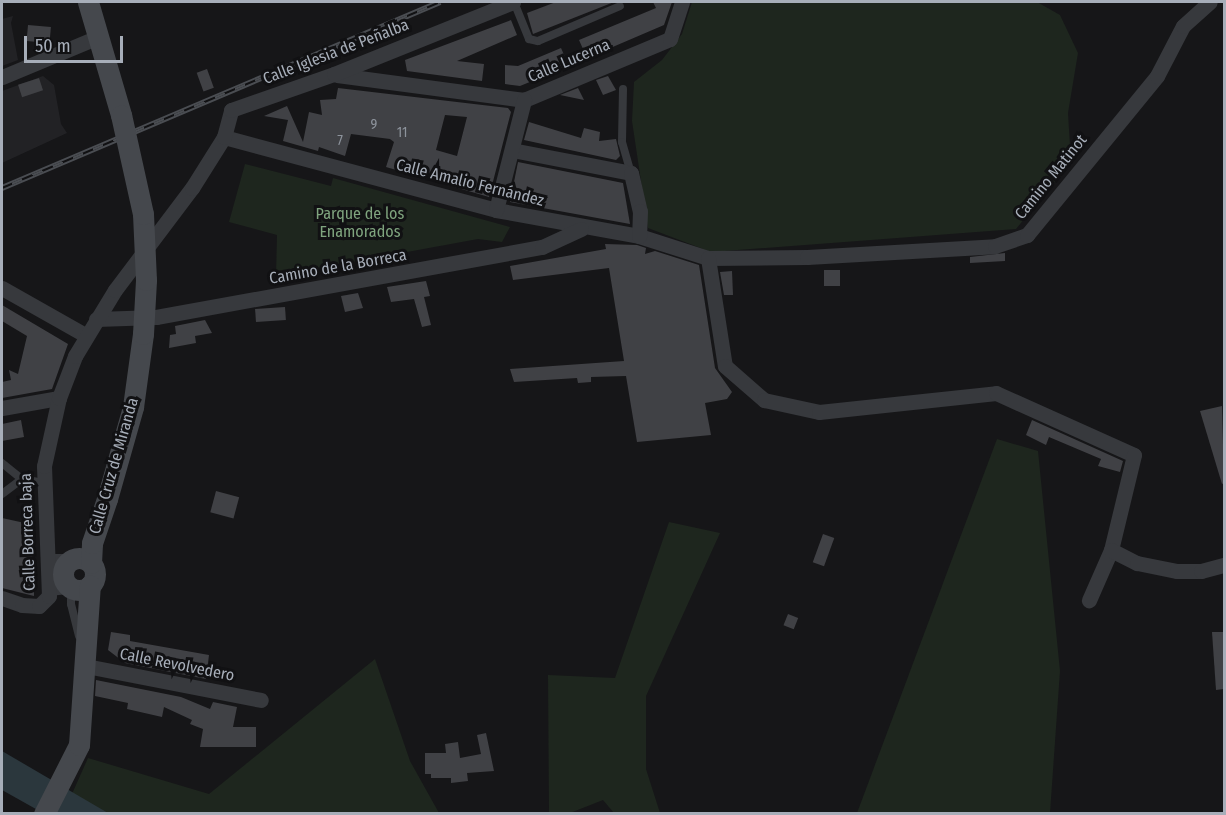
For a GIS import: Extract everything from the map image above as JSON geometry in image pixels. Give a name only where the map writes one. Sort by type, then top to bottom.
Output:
[{"type":"street","name":"Calle Cruz de Miranda","points":[[75,557],[107,499],[133,407],[143,334],[146,280],[143,214],[120,114],[88,2]]},
{"type":"street","name":"Calle Iglesia de Peñalba","points":[[224,137],[231,110],[334,74],[513,2]]},
{"type":"street","name":"Calle Lucerna","points":[[334,74],[524,100],[670,39],[682,2]]},
{"type":"street","name":"Camino Matinot","points":[[708,258],[807,257],[995,246],[1027,235],[1157,76],[1184,26],[1210,2]]},
{"type":"street","points":[[2,77],[98,37]]},
{"type":"street","points":[[496,210],[524,100]]},
{"type":"street","name":"Calle Amalio Fernández","points":[[224,137],[496,210],[581,228],[639,236],[708,258]]},
{"type":"street","name":"Calle Borreca baja","points":[[75,557],[44,483],[59,398],[85,335],[157,239],[224,137]]},
{"type":"street","points":[[512,150],[631,173],[640,211],[639,236]]},
{"type":"street","name":"Camino de la Borreca","points":[[96,319],[156,317],[518,252],[542,247],[581,228]]},
{"type":"street","points":[[708,258],[725,366],[764,400],[819,412],[996,393],[1134,455],[1111,550],[1089,600]]},
{"type":"street","points":[[2,288],[85,335]]},
{"type":"street","points":[[2,408],[59,398]]},
{"type":"street","points":[[1111,550],[1137,563],[1177,571],[1201,571],[1224,565]]},
{"type":"street","points":[[44,813],[79,745],[87,649],[71,587],[63,576],[75,557],[95,572],[71,587]]},
{"type":"street","name":"Calle Borreca baja","points":[[2,598],[22,605],[39,606],[49,596],[71,587]]},
{"type":"street","name":"Calle Revolvedero","points":[[87,649],[261,700]]},
{"type":"lane","points":[[513,2],[529,39],[538,40],[620,6]]},
{"type":"lane","points":[[623,89],[622,142],[631,173]]},
{"type":"lane","points":[[2,463],[22,479],[44,483]]},
{"type":"lane","points":[[2,494],[22,479]]},
{"type":"shaded area","points":[[13,16],[11,23],[18,60],[2,66],[2,19]]},
{"type":"shaded area","points":[[43,76],[54,85],[61,124],[67,133],[2,163],[2,91]]},
{"type":"shaded area","points":[[2,751],[108,813],[43,813],[2,790]]},
{"type":"green space","points":[[692,2],[1037,2],[1060,15],[1078,53],[1068,113],[1071,162],[1016,229],[711,252],[648,228],[632,121],[634,82],[662,60],[682,34]]},
{"type":"green space","name":"Parque de los Enamorados","points":[[245,164],[331,186],[333,178],[510,227],[502,242],[478,239],[276,276],[277,235],[229,222]]},
{"type":"green space","points":[[997,439],[1038,451],[1060,671],[1050,813],[857,813]]},
{"type":"green space","points":[[669,522],[720,533],[646,696],[646,769],[660,813],[614,813],[603,800],[570,813],[549,813],[548,675],[615,678]]},
{"type":"green space","points":[[375,659],[410,761],[439,813],[63,814],[88,758],[209,794]]},
{"type":"building","points":[[556,2],[614,2],[533,34],[527,13]]},
{"type":"building","points":[[653,2],[672,2],[664,25],[587,58],[579,40],[656,8]]},
{"type":"building","points":[[511,20],[517,35],[457,61],[484,64],[482,81],[407,71],[405,60]]},
{"type":"building","points":[[28,25],[51,27],[50,43],[27,41]]},
{"type":"building","points":[[561,48],[569,66],[520,86],[505,84],[505,65],[518,66]]},
{"type":"building","points":[[207,69],[214,88],[204,92],[197,73]]},
{"type":"building","points":[[608,76],[616,90],[603,95],[596,80]]},
{"type":"building","points":[[39,78],[43,90],[22,97],[18,85]]},
{"type":"building","points":[[338,88],[508,108],[511,112],[489,197],[386,167],[394,142],[390,139],[351,134],[345,156],[319,147],[318,151],[283,141],[288,120],[264,116],[287,106],[303,142],[309,112],[322,115],[320,100],[336,99]],"holes":[[[445,115],[467,117],[457,156],[436,150]]]},
{"type":"building","points":[[578,88],[584,100],[560,95]]},
{"type":"building","points":[[529,122],[581,138],[584,128],[600,132],[599,141],[616,139],[620,156],[616,160],[524,140]]},
{"type":"building","points":[[518,162],[623,183],[630,224],[510,202]]},
{"type":"building","points":[[605,244],[637,245],[646,248],[645,254],[655,251],[699,265],[715,368],[732,392],[727,399],[705,403],[711,435],[637,442],[626,376],[591,377],[591,382],[578,383],[577,378],[514,382],[510,369],[624,361],[609,268],[513,280],[510,266],[606,249]]},
{"type":"building","points":[[1005,253],[1005,261],[970,263],[970,257]]},
{"type":"building","points":[[824,270],[840,270],[840,286],[824,286]]},
{"type":"building","points":[[732,271],[733,295],[724,295],[720,272]]},
{"type":"building","points":[[426,281],[430,296],[424,297],[431,325],[422,327],[414,299],[391,302],[387,287]]},
{"type":"building","points":[[358,293],[363,308],[345,312],[341,296]]},
{"type":"building","points":[[2,305],[68,344],[52,389],[2,398],[2,382],[11,380],[9,370],[18,374],[27,336],[2,321]]},
{"type":"building","points":[[285,307],[286,320],[256,322],[255,309]]},
{"type":"building","points":[[205,320],[212,333],[195,336],[196,343],[169,348],[170,335],[176,334],[175,326]]},
{"type":"building","points":[[1222,406],[1224,483],[1222,484],[1200,411]]},
{"type":"building","points":[[21,420],[24,437],[2,441],[2,424]]},
{"type":"building","points":[[1032,420],[1123,461],[1120,472],[1098,466],[1101,459],[1049,437],[1046,445],[1026,435]]},
{"type":"building","points":[[216,491],[239,497],[233,518],[210,512]]},
{"type":"building","points":[[2,518],[34,525],[34,596],[2,588]]},
{"type":"building","points":[[823,534],[834,538],[824,566],[813,562]]},
{"type":"building","points":[[788,614],[798,618],[794,629],[784,625]]},
{"type":"building","points":[[111,632],[130,635],[130,641],[209,655],[206,679],[125,663],[108,650]]},
{"type":"building","points":[[1212,632],[1224,632],[1224,689],[1216,690]]},
{"type":"building","points":[[96,680],[181,697],[210,709],[213,702],[237,707],[233,727],[256,727],[256,747],[200,747],[203,729],[190,724],[192,720],[164,707],[162,717],[127,709],[128,703],[95,696]]},
{"type":"building","points":[[486,733],[494,771],[467,773],[468,781],[451,783],[451,778],[431,778],[431,774],[425,774],[425,753],[446,753],[445,744],[458,742],[460,758],[481,754],[477,735]]},
{"type":"railway","points":[[2,188],[440,2]]}]
